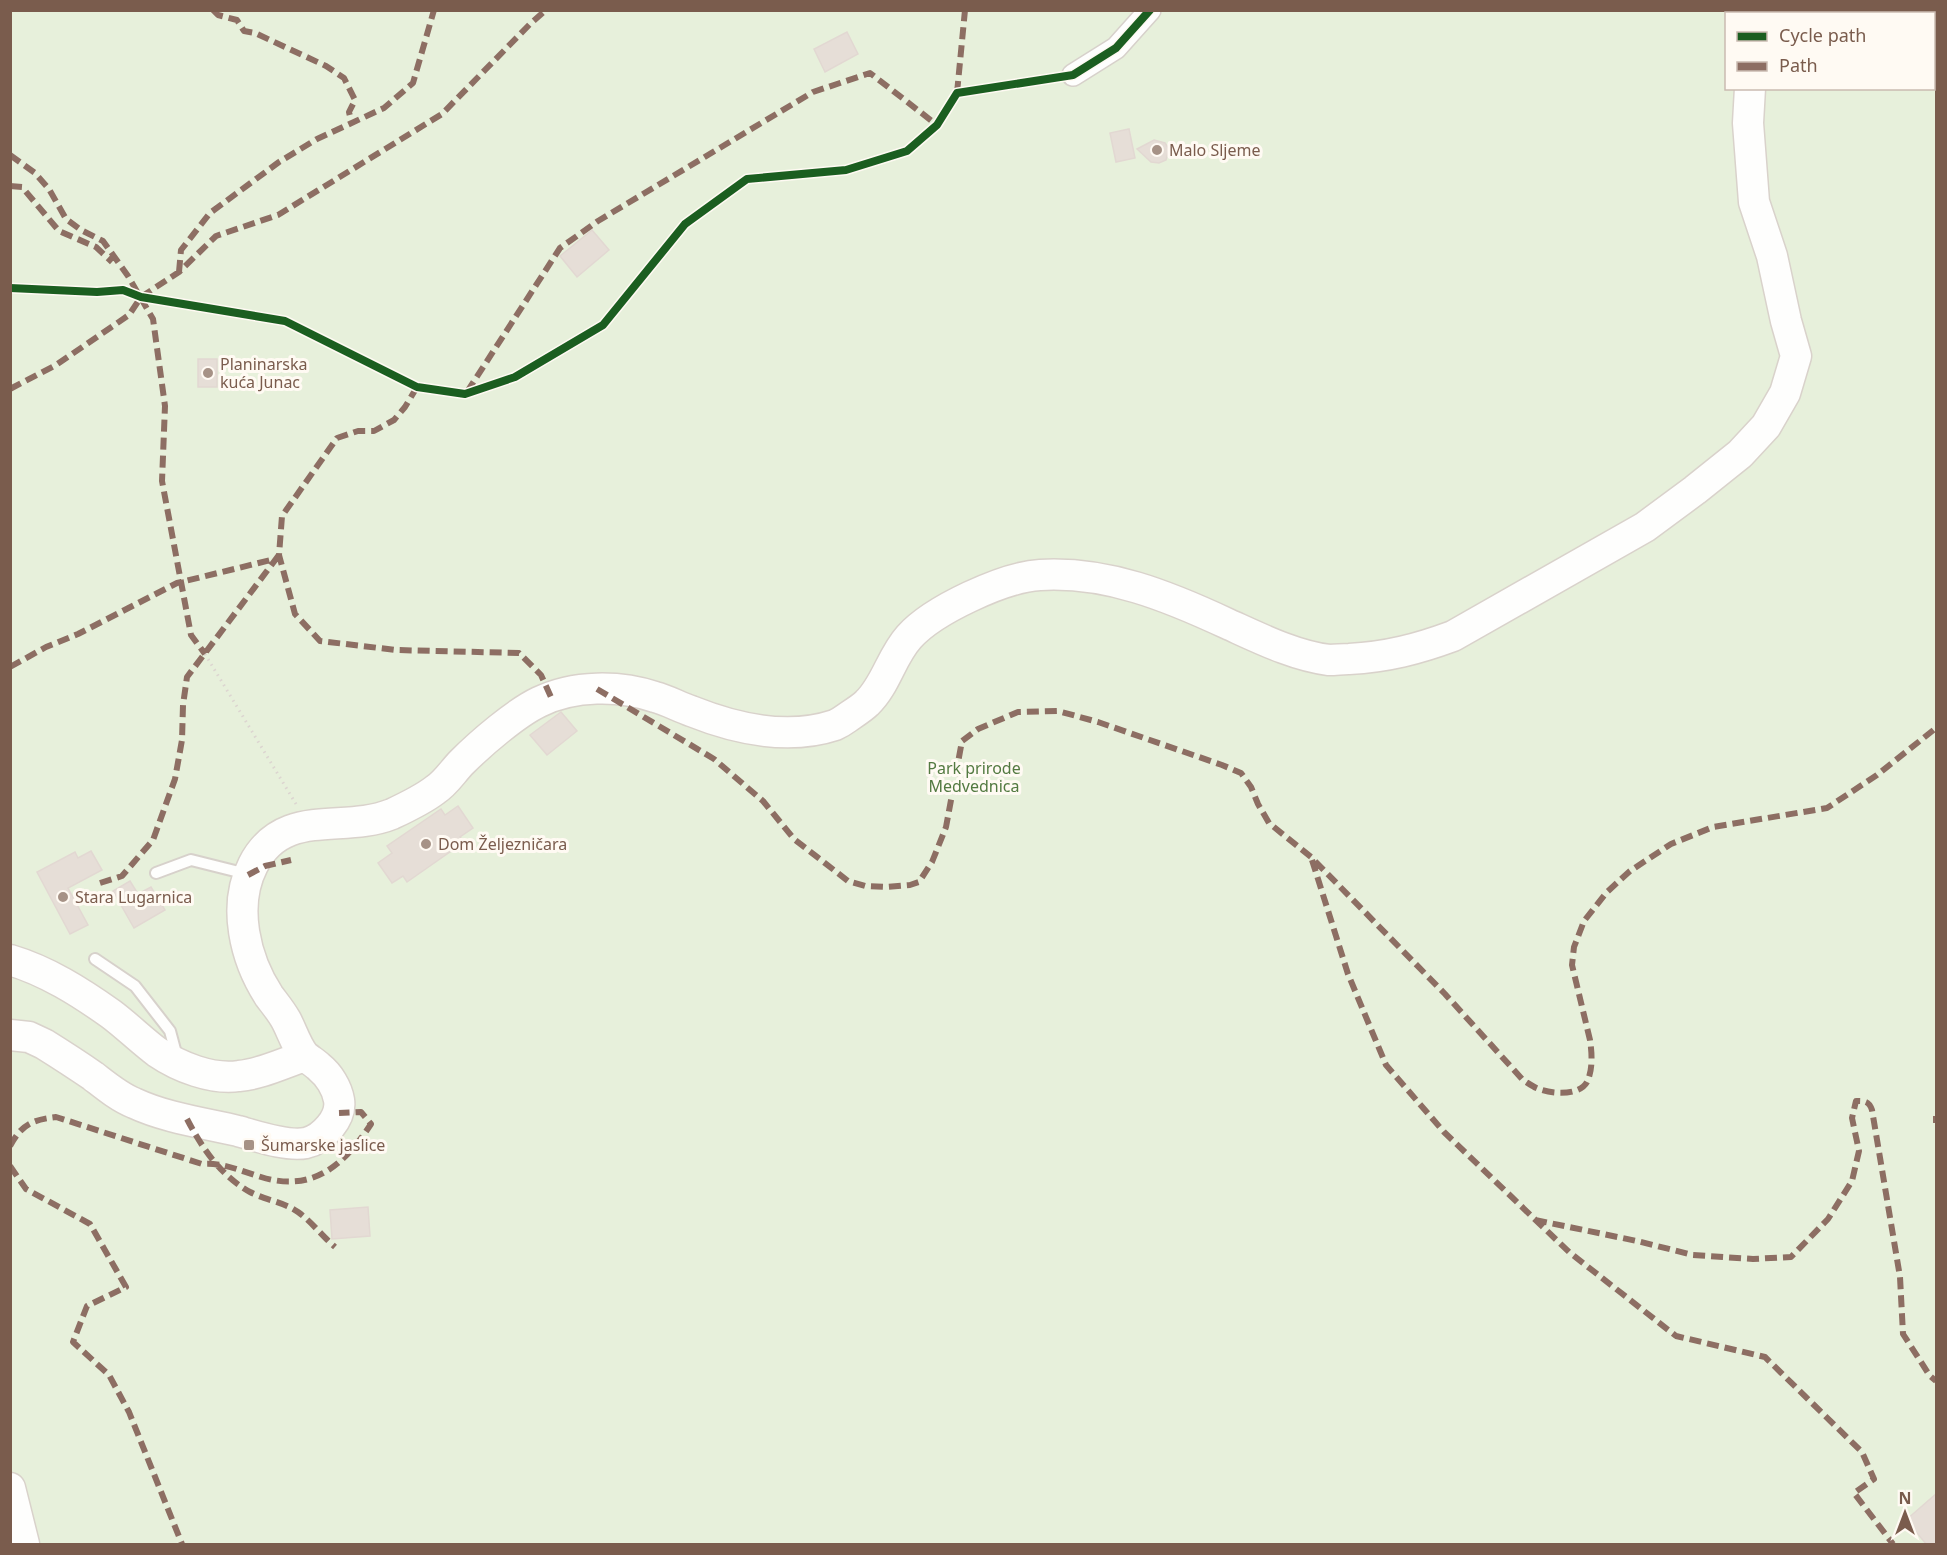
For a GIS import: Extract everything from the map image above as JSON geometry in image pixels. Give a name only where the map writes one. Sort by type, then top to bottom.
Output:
[{"type":"main road","points":[[10,1035],[29,1037],[44,1044],[128,1101],[148,1109],[267,1139],[306,1143],[315,1139],[328,1128],[339,1113],[338,1097],[330,1079],[320,1067],[305,1056],[290,1026],[258,975],[248,947],[242,928],[242,916],[248,874],[255,859],[268,844],[285,832],[308,824],[357,823],[386,817],[413,804],[440,788],[464,760],[492,734],[536,703],[568,691],[624,690],[655,697],[711,719],[743,728],[770,732],[802,732],[838,724],[867,704],[880,688],[891,664],[910,636],[942,612],[980,592],[1033,575],[1082,575],[1129,584],[1203,612],[1279,647],[1329,660],[1371,658],[1419,649],[1454,636],[1645,527],[1740,454],[1766,426],[1785,393],[1796,356],[1772,256],[1754,201],[1748,123],[1750,90]]},
{"type":"main road","points":[[10,960],[32,967],[62,982],[111,1014],[158,1052],[179,1063],[208,1073],[224,1077],[238,1077],[305,1056]]},
{"type":"main road","points":[[10,1488],[24,1545]]},
{"type":"street","points":[[1073,75],[1116,48],[1150,10]]},
{"type":"lane","points":[[156,873],[191,860],[248,874]]},
{"type":"lane","points":[[95,959],[135,986],[170,1031],[179,1063]]},
{"type":"path","points":[[205,654],[308,824]]},
{"type":"green space","name":"Park prirode Medvednica","points":[[11,11],[1936,11],[1936,1544],[11,1544]]},
{"type":"building","points":[[847,32],[858,54],[825,72],[814,49]]},
{"type":"building","points":[[1129,129],[1135,158],[1116,162],[1110,133]]},
{"type":"building","name":"Malo Sljeme","points":[[1154,140],[1165,143],[1169,149],[1166,160],[1159,163],[1151,162],[1137,149]]},
{"type":"building","points":[[592,230],[609,250],[577,277],[560,256]]},
{"type":"building","name":"Planinarska kuća Junac","points":[[198,359],[217,359],[217,387],[198,387]]},
{"type":"building","points":[[561,712],[577,731],[547,755],[530,735]]},
{"type":"building","name":"Dom Željezničara","points":[[458,806],[473,828],[460,837],[464,842],[407,882],[403,876],[392,883],[378,863],[392,853],[387,846],[441,809],[445,815]]},
{"type":"building","points":[[91,851],[102,870],[68,888],[88,925],[70,934],[37,872],[75,852],[78,858]]},
{"type":"building","points":[[130,881],[138,894],[151,887],[165,910],[134,928],[113,891]]},
{"type":"building","points":[[368,1207],[370,1236],[332,1239],[330,1210]]},
{"type":"building","points":[[1936,1494],[1936,1545],[1927,1545],[1906,1520]]},
{"type":"marked path","points":[[213,10],[218,15],[237,20],[244,31],[255,33],[326,66],[344,78],[355,100],[349,112],[352,125]]},
{"type":"marked path","points":[[179,272],[181,250],[210,213],[279,162],[317,139],[384,108],[413,83],[434,10]]},
{"type":"marked path","points":[[10,389],[56,365],[129,315],[141,297],[179,272],[216,236],[278,215],[442,114],[546,10]]},
{"type":"marked path","points":[[957,93],[965,10]]},
{"type":"marked path","points":[[467,392],[560,248],[598,221],[813,92],[870,73],[937,125]]},
{"type":"marked path","points":[[10,155],[35,173],[49,189],[66,219],[103,241],[128,276],[153,319],[165,406],[162,481],[191,635],[205,654]]},
{"type":"marked path","points":[[10,186],[22,187],[59,231],[96,247],[112,262]]},
{"type":"marked path","points":[[417,387],[394,420],[374,431],[358,431],[337,438],[282,516],[279,555],[295,614],[320,641],[396,650],[519,653],[541,675],[551,697]]},
{"type":"marked path","points":[[100,883],[122,876],[153,840],[175,779],[182,740],[187,677],[279,555]]},
{"type":"marked path","points":[[10,667],[177,583],[275,559]]},
{"type":"marked path","points":[[597,689],[714,759],[763,801],[794,839],[848,881],[865,886],[886,887],[919,882],[932,862],[946,827],[962,741],[978,729],[1018,712],[1058,711],[1098,722],[1222,765],[1241,773],[1251,787],[1269,823],[1311,857],[1445,994],[1523,1080],[1539,1089],[1558,1093],[1572,1092],[1583,1087],[1590,1072],[1592,1056],[1590,1040],[1572,965],[1574,947],[1584,921],[1607,892],[1630,871],[1671,844],[1713,827],[1827,808],[1877,775],[1936,728]]},
{"type":"marked path","points":[[248,875],[265,866],[291,860]]},
{"type":"marked path","points":[[1312,860],[1348,974],[1386,1065],[1444,1132],[1569,1252],[1676,1336],[1765,1357],[1862,1452],[1874,1479],[1854,1493],[1893,1544]]},
{"type":"marked path","points":[[1535,1220],[1693,1255],[1753,1259],[1791,1257],[1828,1219],[1852,1181],[1859,1151],[1852,1118],[1856,1101],[1866,1102],[1872,1110],[1900,1277],[1903,1334],[1930,1376],[1936,1381]]},
{"type":"marked path","points":[[10,1146],[28,1124],[56,1117],[202,1164],[224,1166],[280,1181],[296,1181],[312,1178],[338,1163],[350,1152],[371,1124],[361,1112],[339,1113]]},
{"type":"marked path","points":[[1936,1116],[1936,1123]]},
{"type":"marked path","points":[[187,1119],[206,1151],[230,1178],[250,1192],[298,1212],[335,1247]]},
{"type":"marked path","points":[[10,1166],[26,1189],[90,1224],[126,1287],[87,1306],[73,1342],[109,1375],[129,1412],[182,1544]]},
{"type":"cycle path","points":[[10,288],[97,292],[123,290],[141,297],[285,321],[417,387],[465,394],[515,377],[603,325],[685,224],[747,179],[846,170],[907,151],[937,125],[957,93],[1073,75],[1116,48],[1150,10]]},
{"type":"place","name":"Malo Sljeme","points":[[1157,150]]},
{"type":"place","name":"Planinarska kuća Junac","points":[[208,373]]},
{"type":"place","name":"Dom Željezničara","points":[[426,844]]},
{"type":"place","name":"Stara Lugarnica","points":[[63,897]]},
{"type":"place","name":"Šumarske jaslice","points":[[249,1145]]}]
